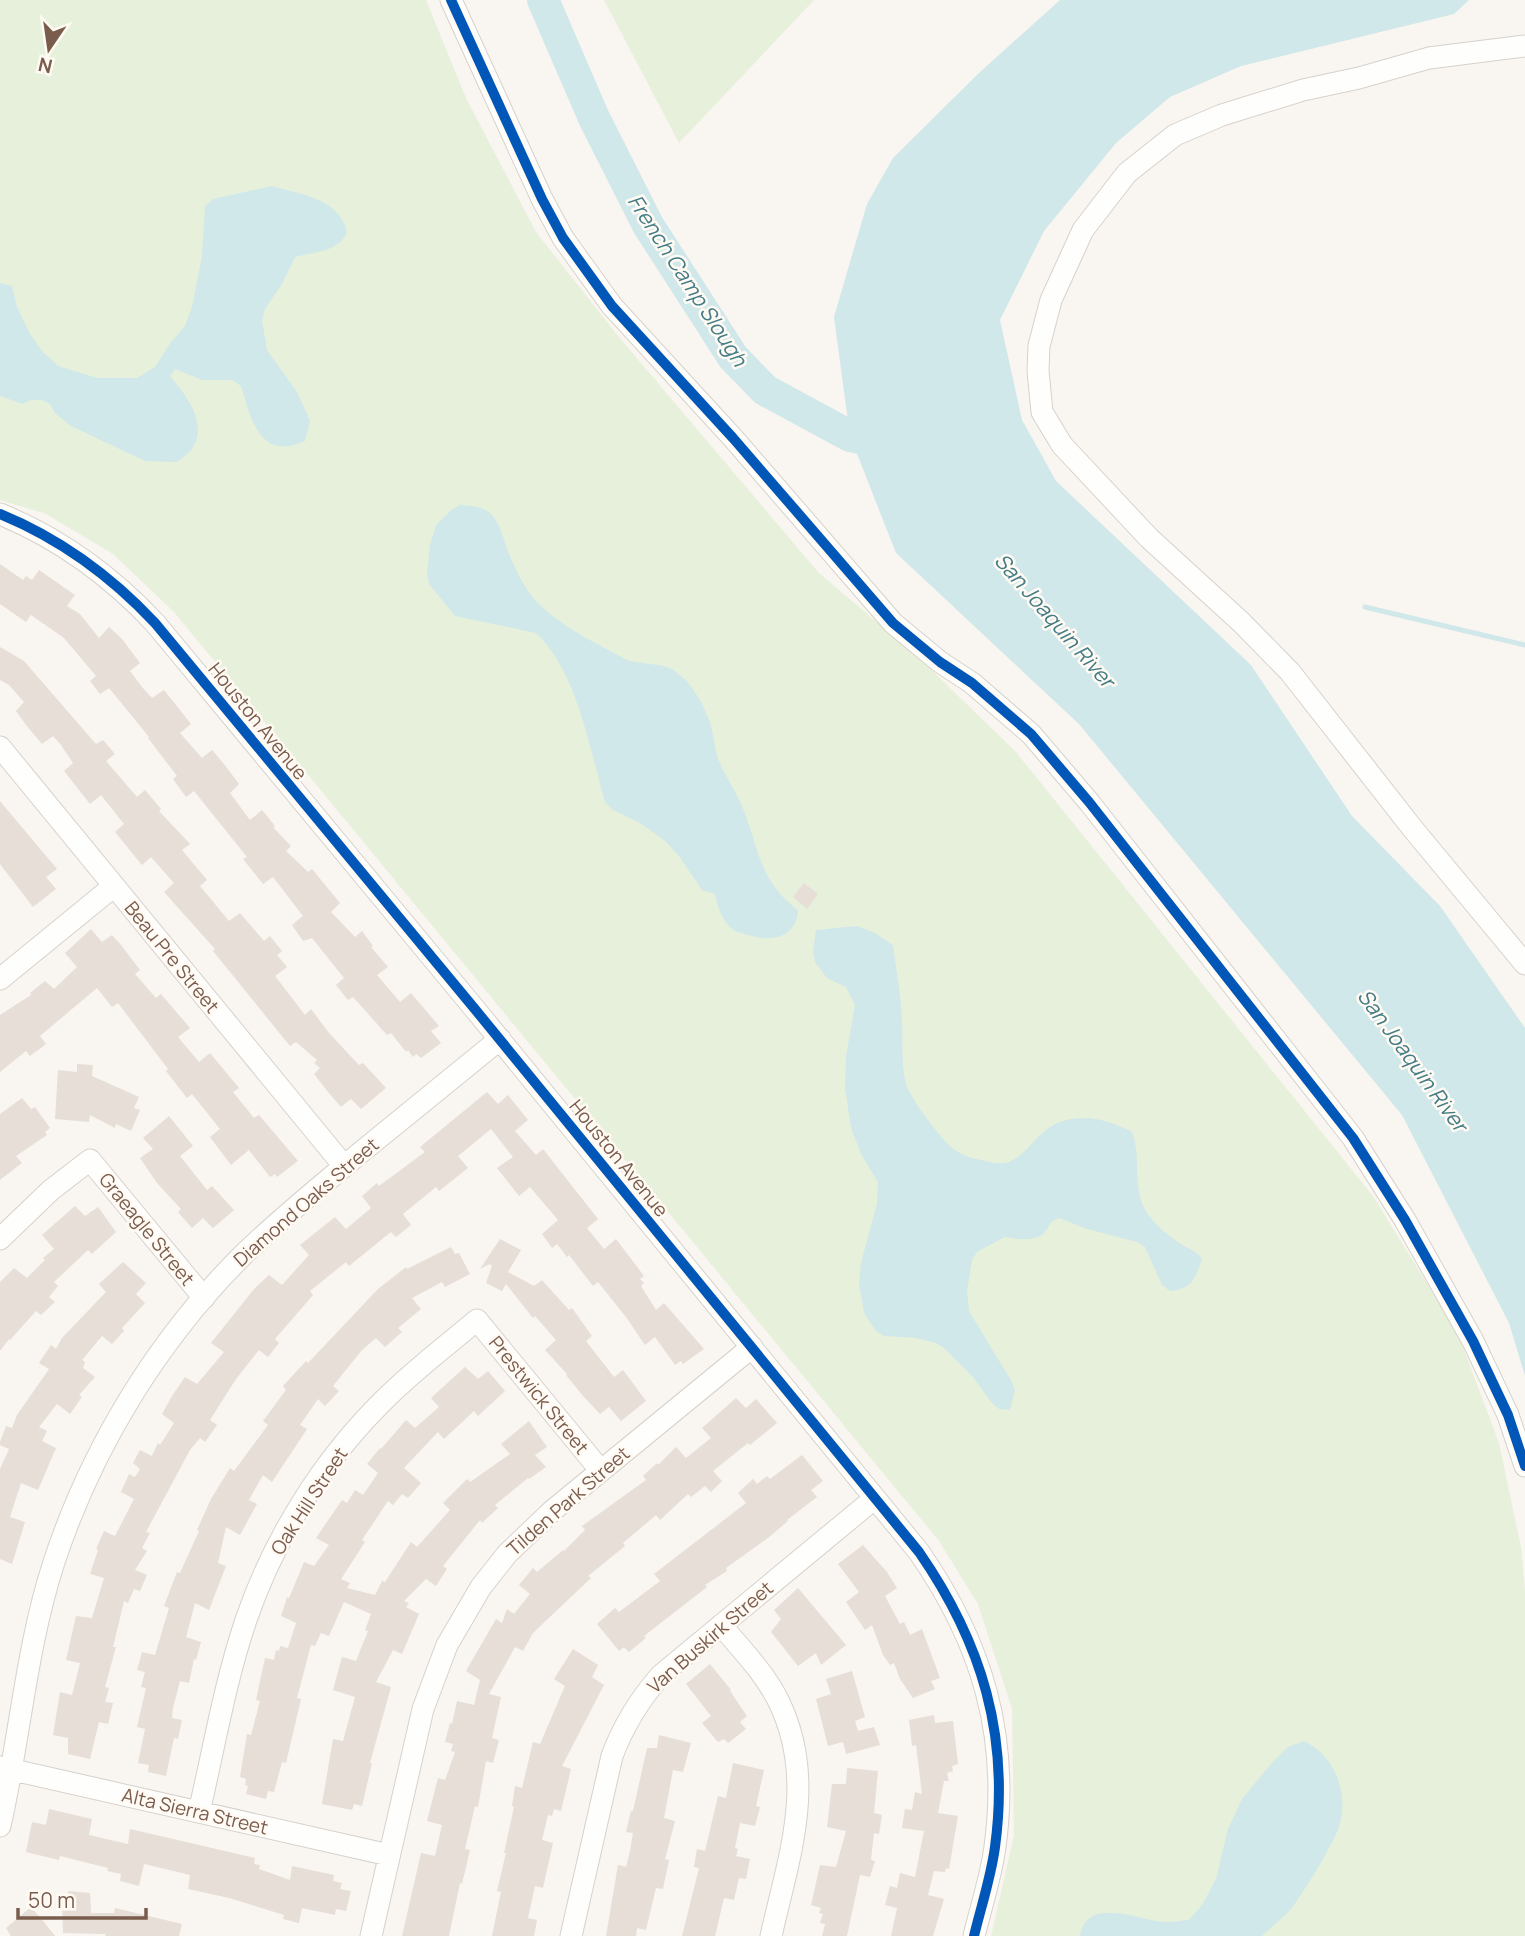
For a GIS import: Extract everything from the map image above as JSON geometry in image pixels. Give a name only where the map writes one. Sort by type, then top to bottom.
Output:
[{"type":"street","points":[[451,0],[542,199],[563,238],[612,306],[733,438],[893,623],[1031,734],[1089,802],[1333,1111],[1405,1220],[1473,1341],[1508,1415],[1525,1466]]},
{"type":"street","points":[[1525,47],[1429,58],[1359,78],[1303,90],[1222,116],[1175,135],[1127,173],[1083,230],[1051,300],[1039,346],[1038,371],[1042,412],[1062,445],[1149,538],[1241,622],[1290,672],[1413,829],[1525,964]]},
{"type":"street","name":"Houston Avenue","points":[[0,514],[60,543],[93,565],[128,594],[155,623],[500,1039],[919,1552],[959,1615],[978,1664],[993,1720],[999,1804],[992,1860],[974,1936]]},
{"type":"street","name":"Beau Pre Street","points":[[0,747],[344,1166]]},
{"type":"street","points":[[0,979],[114,886]]},
{"type":"street","name":"Diamond Oaks Street","points":[[0,1826],[6,1769],[38,1615],[54,1561],[76,1504],[121,1413],[154,1362],[204,1298],[243,1255],[344,1166],[500,1039]]},
{"type":"street","name":"Graeagle Street","points":[[0,1239],[51,1190],[90,1160],[204,1298]]},
{"type":"street","name":"Prestwick Street","points":[[477,1320],[601,1471]]},
{"type":"street","name":"Oak Hill Street","points":[[199,1812],[237,1649],[268,1565],[292,1521],[325,1470],[368,1417],[416,1370],[477,1320]]},
{"type":"street","name":"Tilden Park Street","points":[[371,1936],[423,1709],[438,1667],[460,1620],[481,1587],[507,1554],[552,1511],[752,1347]]},
{"type":"street","name":"Van Buskirk Street","points":[[571,1936],[612,1756],[621,1732],[642,1697],[661,1675],[875,1498]]},
{"type":"street","points":[[721,1625],[764,1676],[778,1700],[790,1728],[797,1758],[800,1786],[798,1812],[771,1936]]},
{"type":"street","name":"Alta Sierra Street","points":[[6,1769],[389,1855]]},
{"type":"green space","points":[[0,0],[426,0],[466,98],[536,232],[618,336],[819,573],[918,657],[1016,752],[1373,1196],[1458,1334],[1499,1443],[1521,1547],[1525,1590],[1525,1936],[991,1936],[1014,1835],[1012,1709],[978,1604],[939,1541],[174,612],[113,554],[46,514],[0,500]]},
{"type":"green space","points":[[604,0],[814,0],[679,143]]},
{"type":"water","name":"San Joaquin River","points":[[1060,0],[1469,0],[1454,14],[1241,66],[1170,97],[1116,143],[1044,231],[1000,320],[1022,420],[1056,481],[1251,665],[1352,816],[1440,906],[1525,1028],[1525,1376],[1509,1323],[1402,1115],[1079,724],[896,553],[850,436],[834,317],[867,204],[893,158],[979,73]]},
{"type":"water","points":[[272,186],[328,205],[343,221],[347,232],[338,244],[332,247],[295,257],[282,284],[265,309],[262,320],[267,350],[297,392],[310,421],[305,441],[289,446],[277,446],[267,441],[254,423],[241,386],[232,380],[202,380],[175,369],[170,376],[193,409],[198,428],[192,449],[177,462],[145,461],[71,426],[55,413],[50,404],[42,400],[31,400],[22,404],[0,396],[0,283],[12,286],[17,307],[30,334],[42,351],[58,366],[97,378],[137,378],[155,367],[185,326],[192,307],[202,256],[205,206],[213,199]]},
{"type":"water","points":[[460,505],[480,508],[494,517],[520,578],[534,598],[558,620],[625,659],[670,669],[682,676],[692,687],[709,720],[719,761],[741,804],[767,874],[784,898],[798,910],[793,927],[787,932],[781,936],[765,938],[732,929],[720,913],[715,894],[702,890],[679,856],[665,841],[640,823],[613,810],[605,802],[572,689],[550,649],[536,633],[455,616],[429,584],[427,574],[430,545],[436,525]]},
{"type":"water","points":[[857,926],[875,933],[893,945],[901,1001],[906,1084],[925,1116],[949,1145],[969,1157],[1005,1163],[1020,1155],[1046,1130],[1067,1120],[1089,1118],[1122,1127],[1132,1132],[1135,1142],[1139,1193],[1147,1213],[1169,1235],[1202,1258],[1192,1281],[1183,1288],[1170,1291],[1162,1285],[1145,1247],[1137,1242],[1087,1229],[1059,1218],[1036,1238],[1005,1237],[977,1252],[972,1260],[967,1291],[969,1311],[1012,1382],[1015,1390],[1010,1410],[999,1409],[991,1402],[973,1377],[944,1348],[916,1338],[884,1336],[876,1331],[864,1313],[859,1284],[861,1263],[877,1203],[878,1182],[862,1156],[851,1128],[845,1088],[846,1056],[855,1005],[846,987],[827,978],[815,962],[813,952],[816,930]]},
{"type":"water","points":[[1304,1741],[1325,1757],[1333,1768],[1341,1793],[1341,1819],[1329,1849],[1301,1895],[1289,1911],[1262,1936],[1080,1936],[1084,1924],[1100,1913],[1123,1914],[1160,1922],[1189,1920],[1202,1905],[1216,1879],[1228,1829],[1242,1799],[1288,1747]]},
{"type":"building","points":[[0,564],[23,580],[26,576],[32,580],[39,570],[75,595],[67,606],[80,614],[99,638],[109,627],[122,639],[140,663],[130,671],[142,687],[152,698],[164,690],[191,724],[180,733],[202,758],[212,750],[224,764],[239,784],[230,793],[250,820],[262,810],[291,846],[286,851],[308,872],[312,869],[340,903],[331,912],[355,937],[362,931],[388,967],[377,975],[400,1002],[411,993],[439,1026],[431,1031],[441,1043],[421,1058],[416,1054],[413,1057],[391,1033],[387,1035],[353,997],[348,1000],[336,985],[344,978],[312,938],[303,941],[292,925],[303,916],[273,877],[263,884],[243,859],[247,857],[194,791],[186,797],[173,779],[177,776],[109,688],[100,694],[90,681],[96,676],[64,638],[31,615],[26,622],[0,604]]},
{"type":"building","points":[[0,647],[24,661],[96,744],[103,740],[115,754],[106,761],[137,797],[145,790],[161,809],[159,811],[190,844],[182,850],[207,880],[200,886],[229,921],[240,913],[264,941],[270,936],[282,951],[277,955],[287,967],[275,976],[305,1015],[311,1009],[359,1065],[363,1063],[386,1088],[361,1109],[351,1099],[341,1107],[314,1074],[320,1068],[314,1063],[317,1060],[296,1042],[290,1046],[213,951],[215,949],[164,892],[174,883],[151,857],[142,865],[115,832],[124,824],[101,795],[90,804],[64,771],[73,763],[61,745],[53,736],[42,744],[26,725],[16,711],[24,702],[9,685],[0,680]]},
{"type":"building","points":[[0,801],[57,869],[46,877],[56,889],[33,907],[0,864]]},
{"type":"building","points":[[804,883],[818,894],[807,909],[793,897]]},
{"type":"building","points":[[91,929],[102,942],[112,935],[121,945],[140,970],[135,974],[156,998],[161,994],[190,1028],[178,1037],[199,1062],[210,1053],[239,1088],[233,1092],[254,1118],[259,1115],[298,1161],[277,1177],[275,1174],[270,1177],[249,1150],[231,1165],[210,1137],[220,1129],[192,1094],[187,1098],[118,1003],[112,1007],[97,988],[40,1036],[46,1044],[30,1056],[26,1051],[0,1072],[0,1015],[31,995],[30,993],[45,981],[54,989],[77,967],[65,953]]},
{"type":"building","points":[[77,1064],[93,1065],[92,1076],[139,1097],[134,1108],[140,1110],[131,1131],[116,1124],[115,1128],[90,1115],[89,1122],[55,1119],[58,1070],[77,1072]]},
{"type":"building","points":[[487,1092],[498,1104],[508,1095],[528,1120],[515,1131],[536,1155],[543,1149],[598,1219],[587,1228],[604,1249],[616,1239],[644,1276],[640,1279],[644,1283],[641,1286],[656,1310],[664,1303],[704,1349],[683,1364],[681,1361],[675,1365],[655,1337],[645,1345],[598,1282],[593,1286],[569,1255],[567,1257],[557,1244],[552,1248],[542,1234],[558,1220],[530,1187],[519,1196],[497,1168],[513,1157],[491,1129],[458,1156],[468,1168],[439,1191],[436,1187],[403,1214],[411,1225],[396,1237],[391,1232],[349,1266],[346,1262],[310,1291],[313,1295],[275,1339],[279,1343],[268,1357],[259,1350],[236,1379],[210,1420],[217,1425],[205,1442],[200,1438],[190,1450],[146,1532],[150,1533],[142,1548],[147,1551],[135,1570],[147,1575],[140,1591],[134,1589],[128,1603],[124,1601],[113,1647],[116,1647],[105,1687],[109,1688],[105,1702],[113,1703],[108,1724],[99,1722],[90,1759],[68,1754],[68,1738],[53,1735],[60,1692],[72,1695],[80,1663],[66,1660],[76,1616],[92,1618],[104,1578],[90,1574],[98,1550],[96,1549],[104,1531],[115,1536],[134,1499],[121,1492],[129,1474],[135,1477],[140,1469],[133,1463],[140,1450],[152,1456],[158,1443],[160,1445],[174,1423],[162,1414],[172,1396],[185,1377],[197,1384],[224,1352],[211,1343],[254,1289],[269,1275],[282,1285],[309,1255],[300,1245],[335,1217],[346,1229],[371,1208],[362,1196],[425,1152],[420,1147]]},
{"type":"building","points":[[22,1098],[31,1109],[35,1107],[50,1128],[45,1132],[47,1135],[16,1156],[22,1163],[0,1180],[0,1114]]},
{"type":"building","points":[[169,1116],[193,1146],[180,1156],[207,1190],[212,1186],[234,1210],[213,1228],[203,1218],[192,1228],[178,1212],[181,1209],[157,1183],[140,1158],[153,1149],[143,1138]]},
{"type":"building","points":[[75,1206],[85,1216],[98,1207],[116,1232],[92,1254],[88,1250],[54,1282],[58,1286],[49,1297],[55,1302],[41,1315],[36,1311],[0,1351],[0,1282],[14,1268],[27,1278],[45,1260],[43,1258],[54,1249],[42,1235]]},
{"type":"building","points":[[500,1239],[521,1250],[508,1272],[534,1286],[542,1280],[569,1310],[572,1308],[592,1336],[586,1341],[614,1377],[623,1370],[646,1401],[621,1421],[609,1407],[600,1414],[583,1396],[545,1350],[556,1340],[535,1316],[533,1318],[506,1284],[502,1291],[486,1283],[492,1266],[490,1264],[480,1269]]},
{"type":"building","points":[[451,1247],[455,1254],[459,1253],[470,1274],[445,1287],[442,1282],[412,1298],[421,1309],[398,1328],[402,1332],[385,1347],[376,1338],[362,1350],[333,1386],[339,1391],[325,1406],[318,1399],[300,1425],[307,1429],[272,1482],[263,1475],[249,1500],[257,1504],[240,1535],[226,1527],[218,1563],[226,1566],[209,1610],[195,1603],[186,1637],[201,1642],[189,1683],[180,1681],[173,1708],[172,1718],[182,1720],[178,1739],[174,1738],[166,1776],[148,1772],[149,1765],[138,1763],[145,1729],[137,1727],[146,1688],[141,1687],[145,1672],[137,1670],[142,1652],[155,1655],[169,1608],[164,1606],[211,1499],[230,1468],[234,1471],[268,1425],[263,1421],[286,1390],[283,1386],[306,1361],[308,1363],[378,1289],[406,1267],[407,1269]]},
{"type":"building","points":[[123,1262],[146,1283],[136,1294],[145,1303],[122,1328],[124,1331],[112,1344],[102,1336],[82,1360],[85,1362],[83,1368],[95,1377],[79,1395],[82,1397],[70,1414],[57,1404],[39,1427],[47,1431],[42,1441],[56,1448],[38,1490],[21,1483],[10,1517],[25,1522],[12,1564],[0,1559],[0,1469],[9,1449],[0,1445],[0,1442],[6,1426],[12,1428],[17,1415],[49,1369],[39,1363],[51,1345],[56,1349],[62,1338],[106,1292],[99,1284]]},
{"type":"building","points":[[465,1367],[478,1379],[488,1371],[505,1391],[478,1416],[474,1411],[444,1439],[438,1432],[404,1468],[421,1483],[408,1498],[402,1494],[393,1505],[388,1501],[362,1540],[365,1542],[341,1579],[350,1583],[347,1588],[375,1595],[411,1542],[417,1547],[450,1510],[443,1503],[467,1479],[470,1482],[510,1454],[501,1444],[529,1421],[547,1447],[535,1455],[546,1467],[495,1505],[498,1508],[482,1523],[480,1520],[443,1566],[447,1569],[436,1586],[426,1579],[404,1601],[409,1603],[406,1607],[419,1614],[402,1654],[393,1650],[376,1682],[391,1687],[370,1763],[362,1806],[354,1804],[352,1810],[322,1804],[333,1739],[343,1741],[355,1697],[333,1690],[342,1657],[356,1661],[368,1631],[365,1630],[371,1614],[344,1602],[329,1636],[321,1633],[315,1646],[311,1645],[297,1698],[301,1699],[286,1763],[282,1762],[274,1792],[268,1791],[266,1799],[246,1794],[246,1779],[240,1777],[247,1734],[251,1735],[260,1701],[256,1700],[265,1658],[274,1660],[276,1650],[279,1651],[280,1646],[288,1648],[296,1623],[281,1616],[304,1562],[314,1566],[329,1545],[316,1538],[342,1500],[347,1503],[355,1490],[363,1495],[378,1473],[367,1464],[380,1448],[406,1420],[415,1428],[439,1407],[431,1398]]},
{"type":"building","points":[[736,1398],[746,1408],[756,1399],[777,1423],[713,1471],[722,1481],[711,1492],[705,1486],[691,1497],[688,1494],[660,1520],[656,1515],[623,1543],[625,1546],[588,1576],[591,1578],[533,1633],[523,1651],[515,1647],[489,1694],[501,1697],[492,1738],[499,1740],[493,1763],[486,1761],[478,1807],[475,1806],[465,1849],[470,1850],[449,1936],[402,1936],[421,1853],[435,1856],[442,1825],[427,1821],[438,1778],[445,1780],[455,1752],[451,1751],[453,1744],[445,1742],[450,1723],[452,1724],[457,1701],[474,1705],[480,1680],[466,1671],[496,1619],[502,1623],[507,1609],[514,1614],[530,1594],[519,1585],[533,1568],[537,1572],[564,1551],[585,1530],[582,1526],[646,1480],[643,1476],[676,1447],[686,1458],[711,1438],[702,1428]]},
{"type":"building","points":[[802,1455],[823,1481],[811,1490],[817,1497],[768,1538],[726,1568],[727,1571],[705,1585],[707,1587],[644,1636],[646,1638],[629,1652],[624,1647],[619,1651],[597,1624],[615,1608],[619,1612],[660,1581],[654,1574],[746,1503],[738,1493],[753,1479],[757,1484],[767,1476],[770,1479]]},
{"type":"building","points":[[863,1545],[897,1588],[885,1596],[900,1624],[904,1622],[910,1635],[922,1629],[940,1678],[931,1681],[935,1689],[913,1698],[900,1679],[894,1663],[890,1665],[883,1655],[872,1625],[865,1630],[846,1602],[859,1592],[838,1564]]},
{"type":"building","points":[[798,1588],[846,1645],[821,1665],[816,1653],[798,1666],[771,1632],[781,1619],[774,1610]]},
{"type":"building","points":[[573,1649],[598,1665],[592,1677],[604,1685],[562,1766],[571,1769],[561,1811],[554,1809],[552,1816],[548,1815],[542,1840],[553,1843],[543,1888],[535,1886],[528,1918],[537,1920],[534,1936],[492,1936],[501,1892],[497,1891],[514,1807],[515,1786],[522,1788],[533,1742],[540,1744],[565,1686],[554,1679]]},
{"type":"building","points":[[710,1664],[747,1716],[740,1722],[746,1729],[728,1743],[724,1739],[718,1742],[702,1723],[711,1716],[686,1684]]},
{"type":"building","points":[[852,1671],[865,1717],[855,1721],[858,1731],[874,1727],[880,1745],[846,1754],[843,1742],[828,1746],[816,1699],[831,1694],[826,1679]]},
{"type":"building","points":[[934,1715],[935,1723],[953,1721],[958,1764],[952,1766],[953,1771],[947,1773],[949,1781],[944,1781],[938,1813],[958,1816],[949,1869],[946,1868],[945,1872],[934,1871],[928,1895],[944,1899],[933,1936],[891,1936],[897,1908],[885,1905],[890,1886],[897,1888],[900,1873],[915,1877],[924,1831],[902,1828],[905,1809],[912,1810],[915,1792],[922,1794],[916,1745],[912,1746],[909,1720]]},
{"type":"building","points":[[659,1735],[691,1743],[683,1772],[673,1770],[664,1818],[675,1821],[665,1859],[669,1860],[663,1889],[656,1888],[646,1930],[637,1928],[636,1936],[606,1936],[618,1865],[626,1867],[630,1851],[633,1833],[626,1832],[647,1748],[657,1748]]},
{"type":"building","points":[[733,1763],[764,1770],[756,1806],[760,1807],[755,1826],[740,1823],[735,1848],[738,1849],[736,1856],[750,1859],[746,1879],[739,1878],[734,1900],[724,1898],[715,1936],[682,1936],[699,1868],[694,1867],[697,1849],[705,1851],[718,1796],[726,1798]]},
{"type":"building","points":[[847,1768],[878,1771],[874,1813],[882,1815],[879,1834],[874,1833],[871,1860],[875,1861],[870,1877],[860,1875],[847,1936],[822,1936],[825,1924],[820,1923],[823,1914],[819,1913],[821,1908],[811,1905],[820,1865],[836,1867],[846,1831],[827,1827],[832,1784],[846,1784]]},
{"type":"building","points":[[49,1809],[92,1819],[89,1835],[128,1844],[130,1829],[255,1858],[254,1864],[260,1865],[259,1869],[290,1880],[292,1866],[334,1875],[333,1881],[342,1883],[340,1889],[351,1891],[346,1911],[336,1909],[335,1915],[302,1908],[299,1923],[283,1919],[284,1915],[229,1898],[188,1889],[190,1875],[144,1864],[139,1886],[120,1881],[121,1874],[107,1871],[108,1868],[60,1856],[59,1860],[26,1852],[32,1822],[46,1825]]},
{"type":"building","points":[[68,1891],[90,1893],[91,1913],[114,1913],[115,1908],[182,1924],[179,1936],[63,1933],[62,1901],[68,1901]]},
{"type":"building","points":[[31,1907],[55,1936],[11,1936],[6,1928]]},
{"type":"waterway","name":"French Camp Slough","points":[[543,0],[594,118],[648,225],[733,357],[765,390],[850,436],[891,444]]},
{"type":"waterway","points":[[1365,607],[1525,645]]},
{"type":"cycle path","points":[[451,0],[542,199],[563,238],[612,306],[733,438],[893,623],[940,662],[972,683],[1031,734],[1089,802],[1353,1138],[1405,1220],[1473,1341],[1508,1415],[1525,1466]]},
{"type":"cycle path","points":[[0,514],[44,535],[83,560],[120,589],[155,623],[919,1552],[960,1621],[975,1656],[994,1729],[999,1806],[995,1847],[974,1936]]}]
